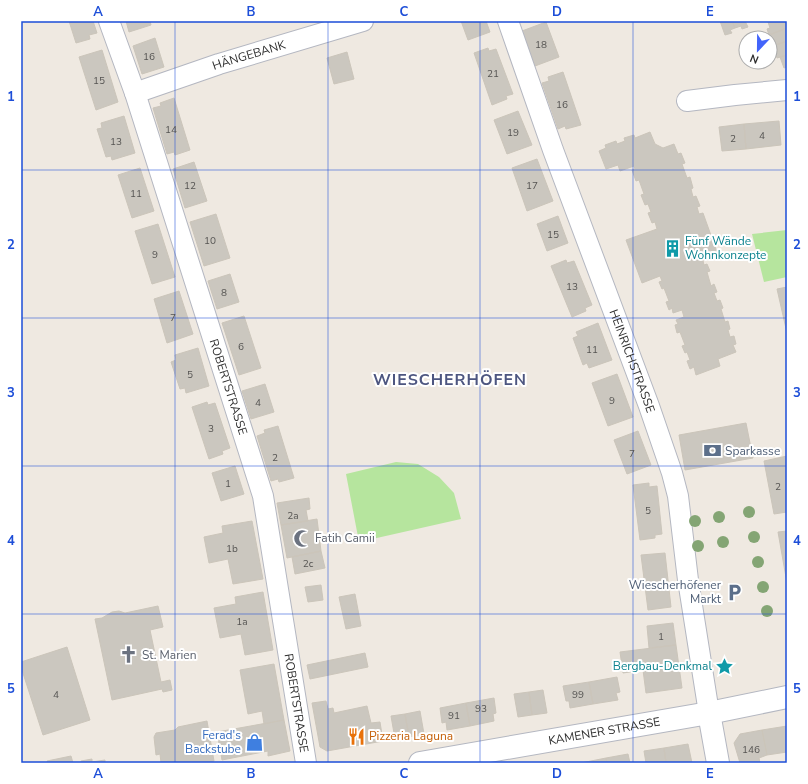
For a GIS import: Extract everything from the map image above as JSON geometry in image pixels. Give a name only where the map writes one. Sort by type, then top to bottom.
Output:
[{"type":"main road","name":"KAMENER STRASSE","points":[[420,763],[709,713],[787,697]]},
{"type":"main road","points":[[709,713],[718,763]]},
{"type":"street","name":"ROBERTSTRASSE","points":[[109,21],[135,93],[263,496],[306,763]]},
{"type":"street","name":"HÄNGEBANK","points":[[135,93],[219,64],[363,21]]},
{"type":"street","name":"HEINRICHSTRASSE","points":[[508,21],[553,150],[649,406],[672,473],[678,496],[688,580],[709,713]]},
{"type":"street","points":[[687,101],[787,90]]},
{"type":"green space","points":[[787,230],[787,277],[764,282],[752,234]]},
{"type":"green space","points":[[396,462],[418,464],[439,477],[454,493],[461,519],[359,542],[346,474]]},
{"type":"building","points":[[69,21],[93,21],[97,33],[89,35],[90,39],[76,43]]},
{"type":"building","points":[[126,21],[150,21],[151,25],[129,32]]},
{"type":"building","points":[[461,21],[486,21],[490,32],[468,40]]},
{"type":"building","points":[[720,21],[732,21],[735,28],[730,30],[732,33],[725,35]]},
{"type":"building","points":[[732,21],[745,21],[748,27],[742,29],[741,26],[735,28]]},
{"type":"building","points":[[787,21],[787,28],[778,32],[778,30],[767,30],[770,28],[768,22]]},
{"type":"building","points":[[546,22],[559,57],[535,66],[522,31]]},
{"type":"building","points":[[787,28],[787,41],[778,44],[778,32]]},
{"type":"building","points":[[155,38],[164,67],[142,74],[133,46]]},
{"type":"building","points":[[787,41],[787,55],[778,58],[778,44]]},
{"type":"building","points":[[488,48],[489,51],[496,49],[513,94],[506,96],[507,99],[492,105],[474,53]]},
{"type":"building","points":[[102,50],[118,102],[96,110],[79,57]]},
{"type":"building","points":[[347,52],[354,79],[334,84],[327,58]]},
{"type":"building","points":[[787,55],[787,67],[784,68],[780,57]]},
{"type":"building","points":[[563,72],[581,125],[566,129],[565,126],[558,129],[542,83],[549,81],[548,77]]},
{"type":"building","points":[[174,98],[190,150],[175,155],[174,152],[167,154],[153,108],[161,106],[160,103]]},
{"type":"building","points":[[518,111],[532,145],[507,154],[494,120]]},
{"type":"building","points":[[124,116],[135,153],[112,160],[111,156],[106,157],[97,129],[102,128],[101,123]]},
{"type":"building","points":[[779,121],[781,145],[746,149],[744,124]]},
{"type":"building","points":[[744,124],[746,149],[722,151],[719,127]]},
{"type":"building","name":"Fünf Wände Wohnkonzepte","points":[[650,132],[655,144],[663,148],[674,144],[678,154],[681,153],[685,163],[682,164],[687,178],[690,177],[693,188],[691,189],[693,197],[696,196],[700,206],[697,207],[699,214],[703,213],[718,255],[703,261],[704,265],[707,264],[710,271],[707,272],[711,286],[714,284],[717,292],[714,293],[717,301],[720,300],[725,322],[728,321],[730,337],[734,336],[736,344],[733,345],[736,352],[718,359],[720,366],[696,375],[694,367],[690,369],[687,361],[690,360],[687,352],[685,353],[682,346],[685,345],[680,332],[677,333],[675,325],[678,324],[676,320],[684,317],[682,310],[673,313],[672,308],[669,310],[666,302],[669,301],[664,288],[662,289],[659,282],[662,281],[660,276],[642,283],[626,240],[657,229],[655,222],[652,223],[648,213],[651,212],[648,204],[645,205],[641,195],[644,194],[639,180],[636,181],[632,170],[635,169],[634,166],[620,171],[618,165],[606,169],[599,151],[606,148],[605,145],[616,141],[617,144],[625,141],[624,138],[634,135],[635,138]]},
{"type":"building","points":[[537,159],[553,201],[527,211],[512,168]]},
{"type":"building","points":[[194,162],[207,201],[185,208],[173,169]]},
{"type":"building","points":[[140,168],[154,211],[132,218],[118,175]]},
{"type":"building","points":[[216,214],[230,258],[204,266],[190,222]]},
{"type":"building","points":[[558,216],[568,243],[547,251],[537,224]]},
{"type":"building","points":[[158,224],[175,277],[152,284],[135,231]]},
{"type":"building","points":[[566,260],[567,263],[574,261],[592,305],[585,308],[586,311],[572,317],[551,266]]},
{"type":"building","points":[[230,274],[239,302],[217,309],[208,281]]},
{"type":"building","points":[[787,287],[787,333],[777,289]]},
{"type":"building","points":[[179,291],[193,334],[167,343],[154,299]]},
{"type":"building","points":[[244,316],[261,368],[239,375],[222,323]]},
{"type":"building","points":[[598,323],[612,360],[589,368],[587,363],[583,365],[573,338],[578,336],[576,332]]},
{"type":"building","points":[[198,348],[209,386],[186,393],[185,388],[180,389],[171,362],[176,360],[175,355]]},
{"type":"building","points":[[617,374],[633,417],[608,426],[592,383]]},
{"type":"building","points":[[265,384],[274,412],[251,419],[242,391]]},
{"type":"building","points":[[207,402],[208,405],[215,403],[230,448],[222,451],[223,454],[209,459],[192,407]]},
{"type":"building","points":[[746,423],[753,458],[685,470],[679,435]]},
{"type":"building","points":[[278,426],[294,478],[279,482],[278,479],[271,481],[257,436],[265,433],[264,430]]},
{"type":"building","points":[[638,431],[651,465],[627,474],[614,440]]},
{"type":"building","points":[[787,456],[787,512],[774,514],[764,461]]},
{"type":"building","points":[[235,466],[244,494],[221,501],[212,473]]},
{"type":"building","points":[[649,483],[649,487],[657,486],[662,534],[655,535],[655,538],[640,540],[633,485]]},
{"type":"building","points":[[309,498],[310,509],[306,510],[308,521],[281,525],[277,503]]},
{"type":"building","name":"Fatih Camii","points":[[317,519],[321,551],[287,558],[281,525]]},
{"type":"building","points":[[252,521],[263,579],[233,584],[228,559],[209,563],[204,537],[223,533],[222,526]]},
{"type":"building","points":[[787,531],[787,583],[778,532]]},
{"type":"building","points":[[321,551],[325,568],[295,574],[292,557]]},
{"type":"building","points":[[665,553],[671,607],[648,610],[641,555]]},
{"type":"building","points":[[321,585],[323,600],[308,602],[305,587]]},
{"type":"building","points":[[263,592],[273,650],[245,655],[241,634],[220,638],[214,608],[236,604],[235,597]]},
{"type":"building","points":[[355,594],[361,626],[346,629],[339,597]]},
{"type":"building","name":"St. Marien","points":[[158,606],[163,627],[150,630],[161,682],[170,680],[172,690],[163,692],[162,689],[112,700],[95,619],[102,618],[112,612],[119,611],[125,613]]},
{"type":"building","points":[[673,623],[676,645],[649,648],[647,626]]},
{"type":"building","points":[[676,645],[682,688],[646,693],[643,670],[623,673],[620,652]]},
{"type":"building","points":[[67,647],[90,720],[43,735],[21,667],[21,662]]},
{"type":"building","points":[[365,653],[368,667],[310,679],[307,665]]},
{"type":"building","points":[[274,664],[284,720],[264,724],[262,711],[248,714],[240,670]]},
{"type":"building","points":[[617,677],[620,692],[616,693],[618,700],[593,704],[589,682]]},
{"type":"building","points":[[589,682],[593,704],[570,708],[569,701],[566,701],[563,686]]},
{"type":"building","points":[[543,690],[547,713],[532,715],[529,692]]},
{"type":"building","points":[[529,692],[532,715],[518,717],[514,694]]},
{"type":"building","points":[[494,698],[496,713],[493,714],[494,721],[470,726],[466,703]]},
{"type":"building","points":[[326,701],[328,709],[333,708],[334,713],[367,706],[371,723],[380,722],[383,741],[327,751],[320,747],[312,703]]},
{"type":"building","points":[[466,703],[470,726],[447,730],[446,722],[442,723],[440,708]]},
{"type":"building","points":[[420,711],[424,734],[409,737],[405,714]]},
{"type":"building","points":[[405,714],[409,737],[395,739],[391,716]]},
{"type":"building","name":"Ferad's Backstube","points":[[284,720],[290,751],[268,756],[268,751],[222,760],[217,732]]},
{"type":"building","points":[[207,721],[214,761],[204,763],[161,763],[160,754],[156,755],[154,737],[156,733],[175,730],[178,727]]},
{"type":"building","points":[[787,726],[787,752],[767,755],[762,730]]},
{"type":"building","points":[[762,730],[767,755],[759,758],[760,763],[740,763],[734,743],[740,734]]},
{"type":"building","points":[[688,744],[692,763],[666,763],[664,748]]},
{"type":"building","points":[[664,748],[666,763],[646,763],[644,751]]},
{"type":"building","points":[[628,754],[630,763],[607,763],[606,758]]},
{"type":"building","points":[[71,756],[73,763],[48,763],[47,761]]},
{"type":"building","points":[[606,758],[607,763],[581,763]]},
{"type":"building","points":[[92,759],[92,762],[105,760],[105,763],[81,763],[81,761]]},
{"type":"place","name":"Fünf Wände Wohnkonzepte","points":[[672,248]]},
{"type":"place","name":"Sparkasse","points":[[712,451]]},
{"type":"place","name":"Fatih Camii","points":[[302,538]]},
{"type":"place","name":"Wiescherhöfener Markt","points":[[734,592]]},
{"type":"place","name":"St. Marien","points":[[129,655]]},
{"type":"place","name":"Bergbau-Denkmal","points":[[725,666]]},
{"type":"place","name":"Pizzeria Laguna","points":[[356,736]]},
{"type":"place","name":"Ferad's Backstube","points":[[254,742]]},
{"type":"district","name":"WIESCHERHÖFEN","points":[[450,379]]}]
